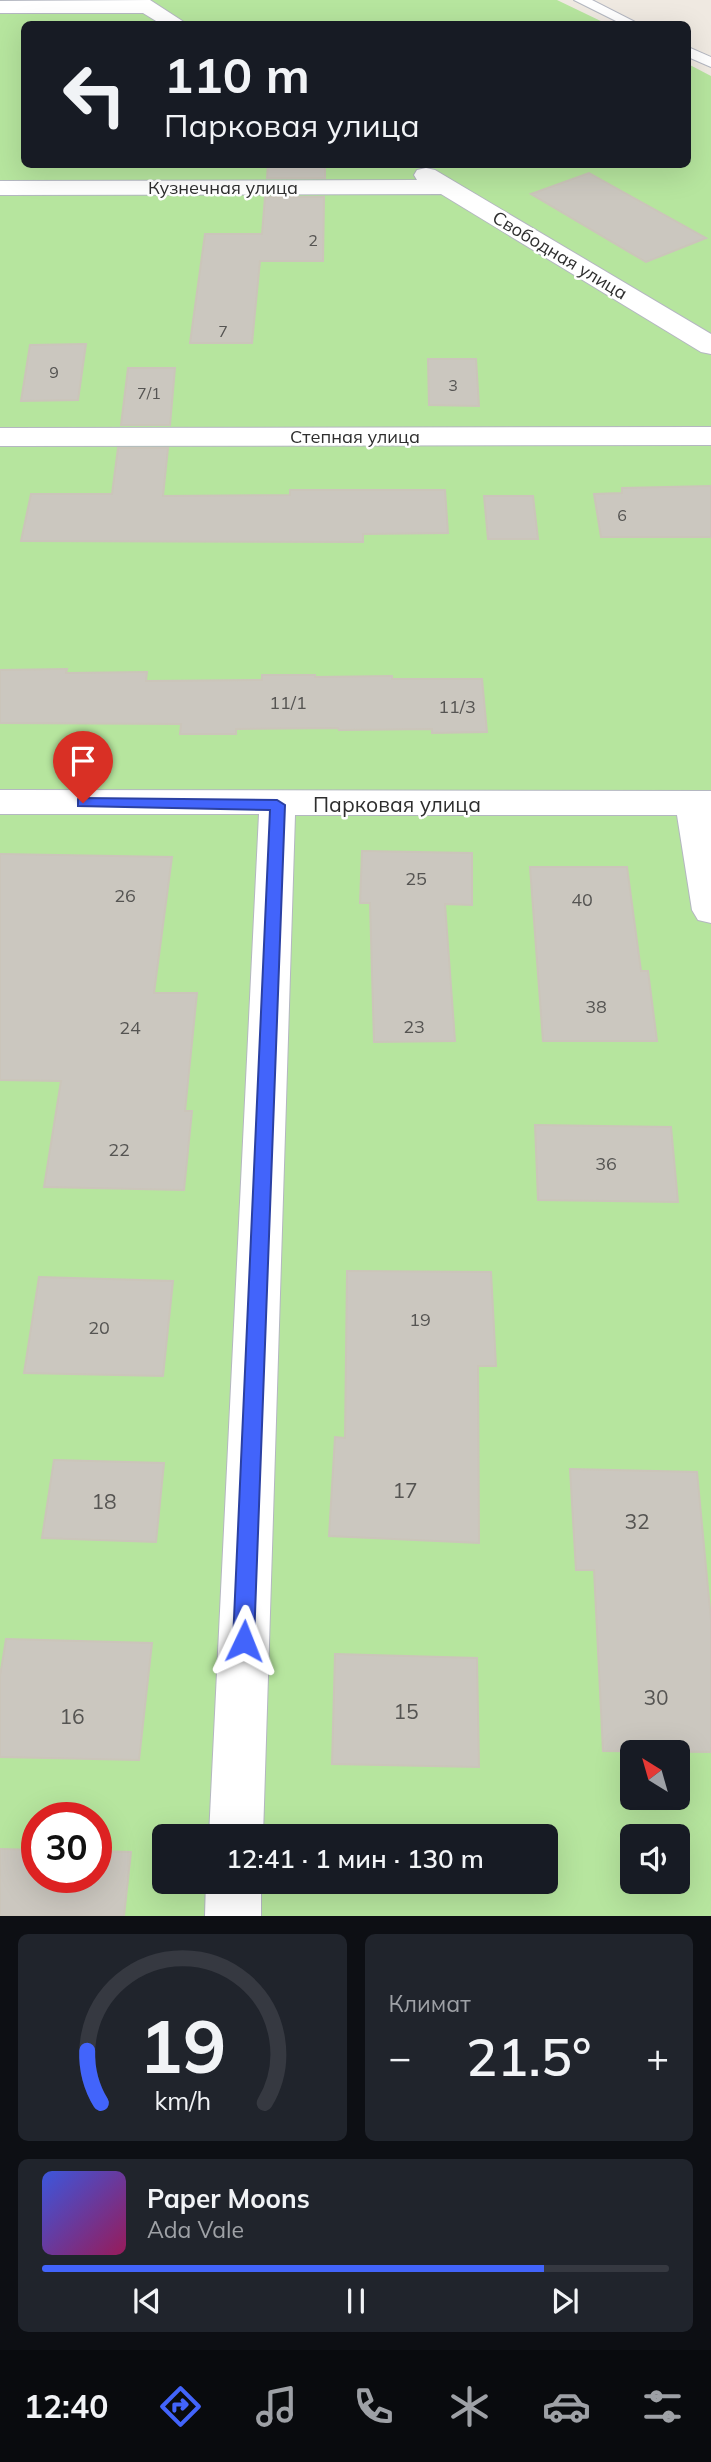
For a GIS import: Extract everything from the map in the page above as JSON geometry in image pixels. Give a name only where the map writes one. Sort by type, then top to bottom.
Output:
[{"type":"street","points":[[0,7],[141,3],[171,21]]},
{"type":"street","name":"Свободная улица","points":[[415,168],[711,346]]},
{"type":"street","name":"Кузнечная улица","points":[[0,188],[446,187]]},
{"type":"street","name":"Степная улица","points":[[0,437],[711,436]]},
{"type":"street","name":"Парковая улица","points":[[0,802],[277,805],[702,803]]},
{"type":"street","points":[[702,803],[711,910]]},
{"type":"street","points":[[236,1824],[277,805]]},
{"type":"street","points":[[233,1916],[234,1894]]},
{"type":"lane","points":[[581,0],[626,21]]},
{"type":"lane","points":[[691,53],[711,63]]},
{"type":"green space","points":[[0,0],[557,0],[601,21],[21,21],[21,168],[691,168],[691,66],[711,76],[711,1916],[0,1916]]},
{"type":"building","points":[[268,168],[325,168],[325,178],[267,178]]},
{"type":"building","points":[[589,173],[706,238],[646,262],[531,194]]},
{"type":"building","points":[[265,197],[324,197],[323,261],[260,261],[252,343],[190,343],[205,234],[262,234]]},
{"type":"building","points":[[86,344],[78,400],[21,401],[30,345]]},
{"type":"building","points":[[428,359],[476,359],[479,406],[429,405]]},
{"type":"building","points":[[128,368],[175,368],[170,425],[121,425]]},
{"type":"building","points":[[118,448],[168,448],[163,496],[290,495],[290,490],[445,490],[448,533],[363,534],[363,542],[21,541],[31,494],[112,494]]},
{"type":"building","points":[[711,486],[711,537],[601,537],[594,494],[622,493],[622,488]]},
{"type":"building","points":[[484,496],[533,496],[538,539],[488,539]]},
{"type":"building","points":[[67,669],[66,673],[147,672],[146,681],[262,680],[262,675],[482,679],[487,732],[432,733],[432,729],[338,728],[236,729],[236,734],[180,734],[181,724],[0,723],[0,670]]},
{"type":"building","points":[[362,851],[472,853],[472,905],[445,904],[455,1041],[374,1042],[370,903],[360,903]]},
{"type":"building","points":[[0,854],[172,857],[154,993],[197,993],[185,1111],[192,1111],[184,1190],[44,1187],[61,1081],[0,1080]]},
{"type":"building","points":[[530,867],[627,867],[641,971],[648,971],[657,1041],[543,1041]]},
{"type":"building","points":[[535,1125],[671,1127],[678,1202],[538,1200]]},
{"type":"building","points":[[347,1271],[491,1272],[496,1366],[478,1366],[479,1543],[329,1536],[335,1437],[345,1438]]},
{"type":"building","points":[[39,1277],[173,1281],[163,1376],[24,1373]]},
{"type":"building","points":[[54,1460],[164,1463],[156,1542],[42,1538]]},
{"type":"building","points":[[570,1469],[697,1472],[711,1620],[711,1752],[690,1752],[690,1740],[620,1740],[620,1751],[603,1751],[594,1570],[576,1570]]},
{"type":"building","points":[[6,1639],[152,1643],[139,1760],[0,1757],[0,1676]]},
{"type":"building","points":[[335,1654],[477,1658],[479,1767],[332,1764]]},
{"type":"building","points":[[0,1849],[21,1850],[21,1893],[112,1893],[112,1851],[131,1852],[124,1916],[0,1916]]},
{"type":"route","points":[[83,803],[277,805],[244,1641]]}]
